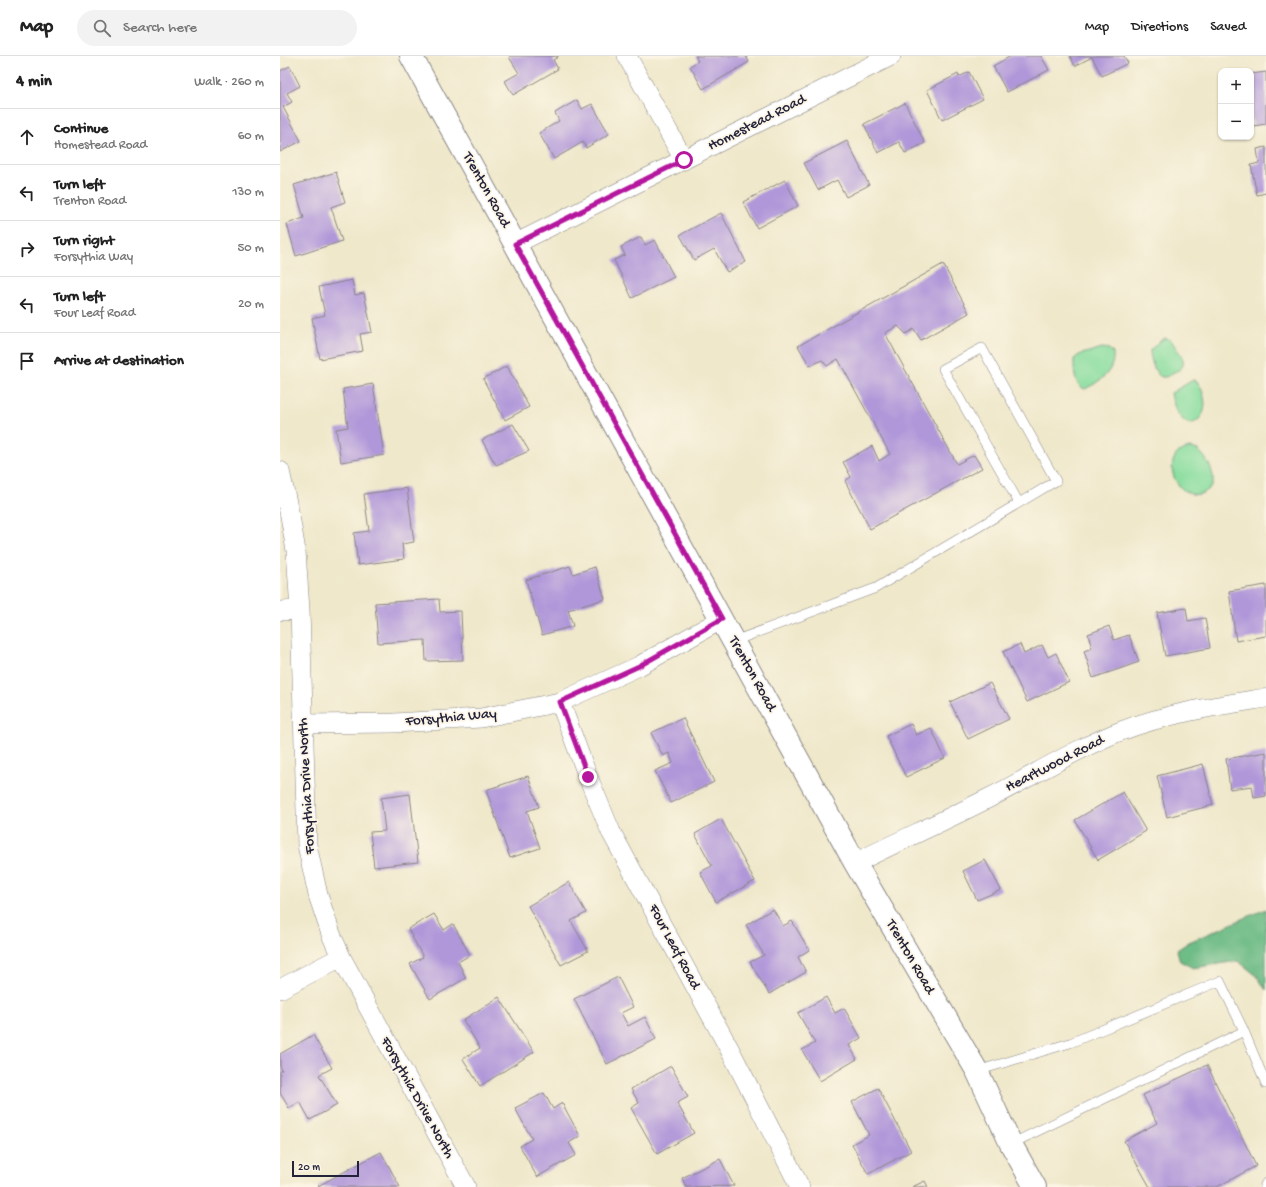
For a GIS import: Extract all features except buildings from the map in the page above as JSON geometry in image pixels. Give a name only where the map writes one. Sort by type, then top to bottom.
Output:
[{"type":"main road","name":"Trenton Road","points":[[411,56],[855,863],[977,1071],[1011,1144],[1035,1187]]},
{"type":"street","points":[[627,56],[684,160]]},
{"type":"street","name":"Homestead Road","points":[[515,244],[891,56]]},
{"type":"street","name":"Forsythia Drive North","points":[[280,471],[296,551],[300,610],[307,845],[318,895],[330,934],[341,957],[466,1187]]},
{"type":"street","points":[[280,611],[300,610]]},
{"type":"street","name":"Forsythia Way","points":[[304,724],[394,723],[481,718],[560,702],[639,666],[722,619]]},
{"type":"street","name":"Heartwood Road","points":[[855,863],[989,798],[1121,731],[1168,716],[1202,708],[1266,698]]},
{"type":"street","name":"Four Leaf Road","points":[[560,702],[588,777],[611,832],[730,1050],[800,1187]]},
{"type":"street","points":[[280,989],[341,957]]},
{"type":"lane","points":[[734,641],[876,588],[1019,503],[1056,481],[982,348],[943,369],[1019,503]]},
{"type":"lane","points":[[977,1071],[1070,1043],[1220,981],[1244,1031],[1266,1084]]},
{"type":"lane","points":[[1011,1144],[1244,1031]]},
{"type":"lane","points":[[1264,1187],[1266,1183]]},
{"type":"green space","points":[[1165,338],[1169,339],[1173,343],[1183,360],[1183,363],[1181,369],[1169,376],[1162,377],[1159,376],[1155,369],[1150,350]]},
{"type":"green space","points":[[1102,348],[1109,349],[1113,353],[1113,360],[1109,371],[1101,380],[1085,389],[1078,384],[1076,380],[1074,372],[1074,359],[1079,355]]},
{"type":"green space","points":[[1193,380],[1197,381],[1203,393],[1205,406],[1201,417],[1190,424],[1179,416],[1171,393]]},
{"type":"green space","points":[[1190,448],[1199,451],[1202,454],[1213,474],[1210,488],[1202,493],[1194,494],[1186,492],[1175,479],[1172,471],[1173,462],[1177,454]]},
{"type":"green space","points":[[1266,909],[1266,990],[1257,976],[1238,961],[1193,968],[1180,961],[1177,950],[1189,942]]},
{"type":"route","points":[[588,777],[560,702],[639,666],[722,619],[515,244],[560,220],[684,160]]}]
